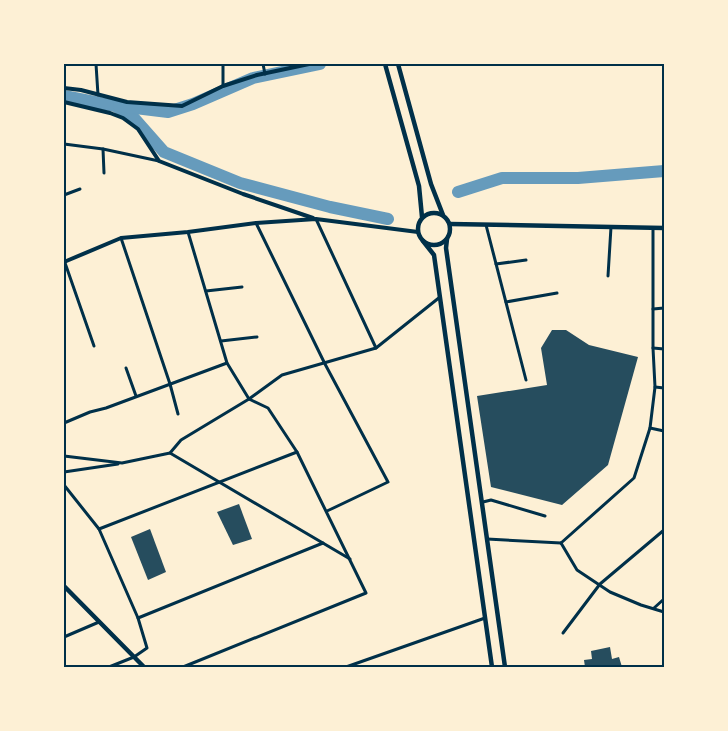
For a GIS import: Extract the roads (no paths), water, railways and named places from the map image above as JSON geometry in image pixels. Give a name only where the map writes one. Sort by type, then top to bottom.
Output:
[{"type":"main road","points":[[385,64],[419,186],[422,217],[418,232],[434,255],[492,667]]},
{"type":"main road","points":[[398,64],[431,184],[443,215],[450,224],[450,233],[443,243],[433,245],[423,241]]},
{"type":"main road","points":[[422,217],[434,212],[443,215]]},
{"type":"main road","points":[[450,224],[664,228]]},
{"type":"main road","points":[[447,239],[447,258],[505,667]]},
{"type":"main road","points":[[465,470],[478,468]]},
{"type":"main road","points":[[64,586],[144,667]]},
{"type":"street","points":[[96,64],[98,95]]},
{"type":"street","points":[[223,64],[223,86]]},
{"type":"street","points":[[263,64],[264,74]]},
{"type":"street","points":[[64,88],[127,102],[182,106],[223,86],[309,64]]},
{"type":"street","points":[[64,102],[123,118],[138,129],[159,161]]},
{"type":"street","points":[[64,144],[103,149],[159,161],[243,194],[316,219],[376,348]]},
{"type":"street","points":[[103,149],[104,172]]},
{"type":"street","points":[[64,196],[80,189]]},
{"type":"street","points":[[94,346],[64,261],[121,238],[256,223],[316,219],[418,232]]},
{"type":"street","points":[[256,223],[325,364],[388,482],[326,511]]},
{"type":"street","points":[[486,225],[526,380]]},
{"type":"street","points":[[608,276],[611,227]]},
{"type":"street","points":[[486,539],[561,543],[634,478],[650,428],[654,387],[653,228]]},
{"type":"street","points":[[183,667],[366,593],[297,452],[268,408],[249,399],[227,363],[188,232]]},
{"type":"street","points":[[121,238],[170,384],[178,414]]},
{"type":"street","points":[[496,264],[526,260]]},
{"type":"street","points":[[206,291],[242,287]]},
{"type":"street","points":[[506,302],[557,293]]},
{"type":"street","points":[[64,472],[122,464],[170,453],[181,440],[249,399],[282,375],[376,348],[441,296]]},
{"type":"street","points":[[653,309],[664,308]]},
{"type":"street","points":[[221,341],[257,337]]},
{"type":"street","points":[[653,348],[664,349]]},
{"type":"street","points":[[64,423],[227,363]]},
{"type":"street","points":[[126,368],[136,396]]},
{"type":"street","points":[[654,387],[664,388]]},
{"type":"street","points":[[650,428],[664,431]]},
{"type":"street","points":[[99,529],[297,452]]},
{"type":"street","points":[[170,453],[351,559]]},
{"type":"street","points":[[64,456],[122,464]]},
{"type":"street","points":[[64,485],[99,529],[138,618],[147,648],[134,657],[109,667]]},
{"type":"street","points":[[483,502],[491,500],[545,516]]},
{"type":"street","points":[[563,633],[600,584],[664,530]]},
{"type":"street","points":[[138,618],[323,543]]},
{"type":"street","points":[[561,543],[577,570],[610,592],[664,612]]},
{"type":"street","points":[[653,609],[664,599]]},
{"type":"street","points":[[346,667],[485,618]]},
{"type":"street","points":[[64,637],[99,622]]},
{"type":"waterway","points":[[119,106],[168,112],[193,104],[253,78],[320,64]]},
{"type":"waterway","points":[[64,96],[115,106],[134,118],[164,152],[240,183],[330,207],[388,219]]},
{"type":"waterway","points":[[458,192],[502,178],[578,178],[664,171]]}]
